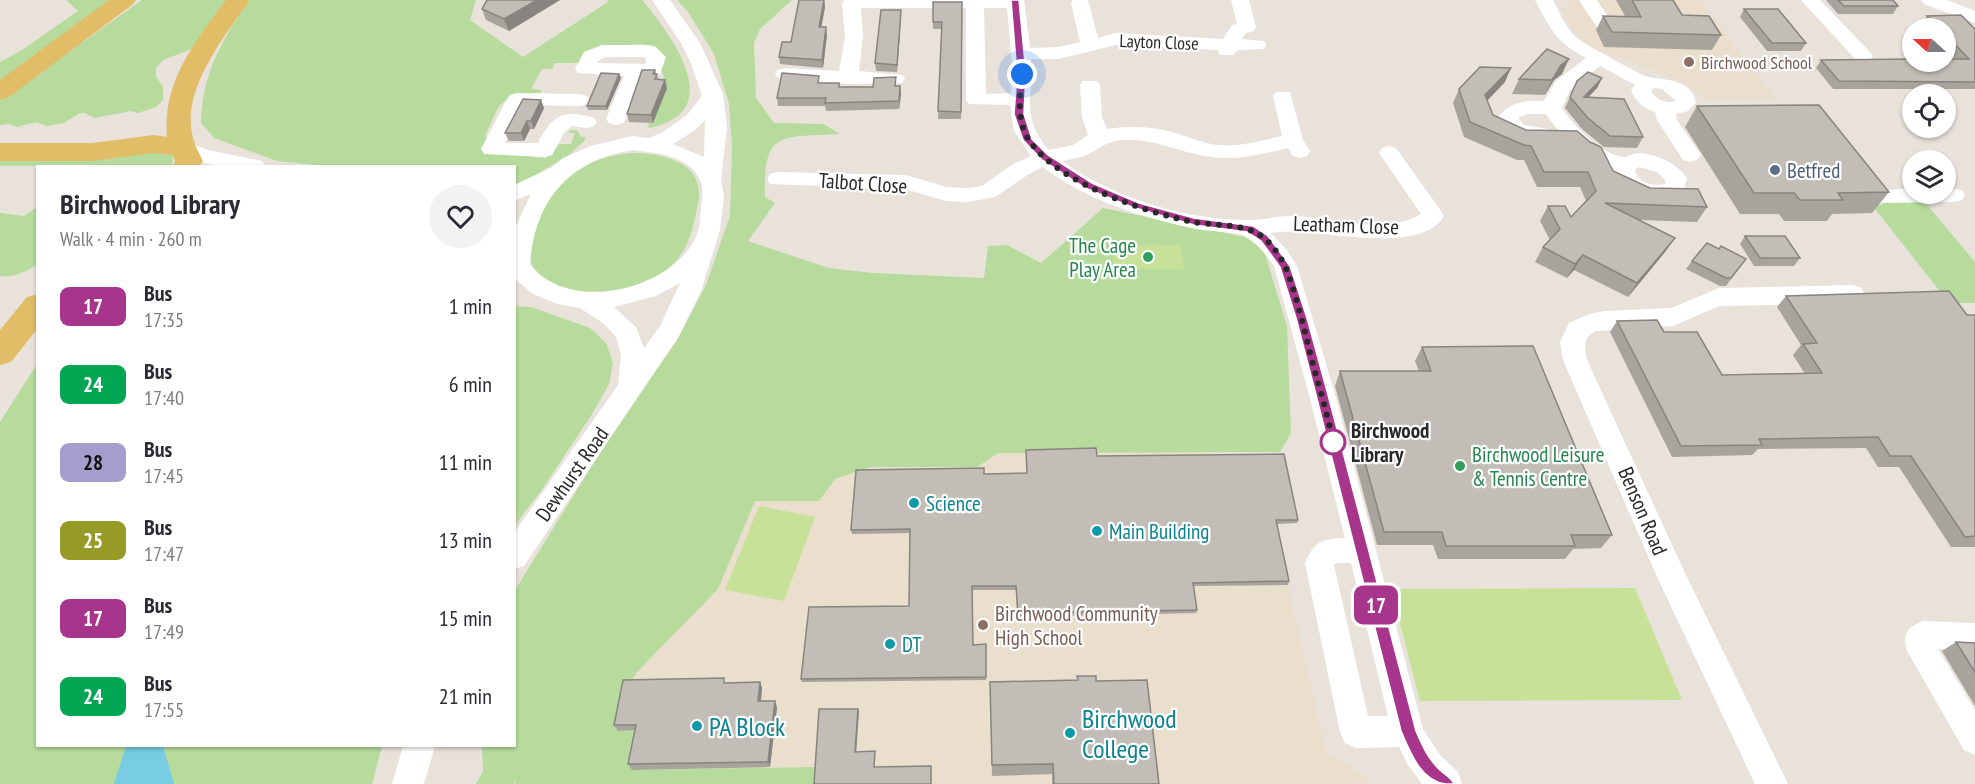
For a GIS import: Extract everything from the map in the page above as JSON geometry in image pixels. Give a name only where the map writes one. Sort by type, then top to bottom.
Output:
[{"type":"main road","points":[[0,92],[124,0]]},
{"type":"main road","points":[[0,152],[92,152],[154,144],[183,153],[178,125],[182,94],[192,70],[214,33],[238,0]]},
{"type":"main road","points":[[0,173],[36,172]]},
{"type":"main road","points":[[0,353],[36,308]]},
{"type":"street","points":[[518,264],[543,290],[562,297],[612,301],[633,296],[655,286],[693,258],[705,242],[710,221],[713,191],[711,179],[717,152],[718,116],[700,58],[661,0]]},
{"type":"street","name":"Layton Close","points":[[1228,49],[1239,29],[1247,27],[1240,0]]},
{"type":"street","points":[[1544,0],[1565,37],[1597,59],[1624,70],[1647,84]]},
{"type":"street","points":[[1588,0],[1605,25]]},
{"type":"street","points":[[1810,0],[1863,56]]},
{"type":"street","points":[[1930,0],[1975,16]]},
{"type":"street","points":[[848,78],[854,37],[851,3],[1015,1],[1021,54],[1019,114],[1028,140],[1045,158],[1088,186],[1135,205],[1194,222],[1249,228],[1265,238],[1285,266],[1302,318],[1408,731],[1418,753],[1434,775],[1446,784]]},
{"type":"street","points":[[975,3],[976,100],[1019,99]]},
{"type":"street","name":"Layton Close","points":[[1080,3],[1090,45]]},
{"type":"street","name":"Layton Close","points":[[1021,54],[1058,53],[1124,39],[1228,49],[1257,45]]},
{"type":"street","points":[[1597,59],[1562,86],[1554,95],[1552,108],[1564,129],[1576,142],[1597,154],[1626,165]]},
{"type":"street","points":[[522,301],[518,264],[523,236],[539,196],[593,140],[594,132],[587,112],[594,69],[636,70],[616,119]]},
{"type":"street","points":[[783,74],[895,79]]},
{"type":"street","points":[[1647,84],[1668,84],[1695,103],[1678,108],[1664,108],[1650,103],[1641,94],[1642,86],[1647,84]]},
{"type":"street","points":[[1090,85],[1092,117],[1099,137],[1124,133],[1149,134],[1220,152],[1296,145],[1284,96]]},
{"type":"street","points":[[516,193],[566,166],[611,146],[649,145],[687,128],[699,117],[712,94]]},
{"type":"street","points":[[587,112],[559,124],[545,150],[490,148],[517,99],[607,114],[616,119],[628,133],[649,145],[682,155],[703,169],[711,179]]},
{"type":"street","points":[[1552,108],[1523,108],[1511,112],[1507,119],[1518,130],[1534,135],[1550,134],[1564,129]]},
{"type":"street","points":[[1664,108],[1667,120],[1690,155]]},
{"type":"street","name":"Talbot Close","points":[[775,179],[906,182],[946,194],[969,195],[987,192],[1021,169],[1045,158],[1080,150],[1099,137]]},
{"type":"street","name":"Leatham Close","points":[[1249,228],[1293,222],[1380,230],[1405,229],[1426,223],[1433,216],[1427,203],[1398,169],[1389,152]]},
{"type":"street","points":[[183,153],[249,165]]},
{"type":"street","points":[[1956,194],[1975,203]]},
{"type":"street","points":[[1882,196],[1902,195]]},
{"type":"street","name":"Dewhurst Road","points":[[516,554],[670,330],[689,291],[705,242]]},
{"type":"street","name":"Benson Road","points":[[1772,784],[1672,579],[1575,360],[1571,341],[1579,328],[1592,321],[1673,317],[1701,302],[1719,297],[1853,294]]},
{"type":"street","name":"Dewhurst Road","points":[[586,300],[619,323],[632,341],[635,362],[629,392]]},
{"type":"street","points":[[1361,550],[1328,551],[1319,563],[1356,732],[1408,731]]},
{"type":"street","points":[[1975,637],[1923,635],[1919,640],[1922,651],[1975,739]]},
{"type":"street","points":[[408,784],[419,747]]},
{"type":"shaded area","name":"Birchwood School","points":[[1570,0],[1700,0],[1775,98],[1708,100],[1677,79],[1583,44],[1560,9],[1569,8],[1567,4]]},
{"type":"shaded area","name":"Birchwood Community High School","points":[[1206,432],[1209,457],[1279,545],[1326,752],[1368,778],[1370,784],[515,784],[583,673],[603,684],[647,656],[702,508],[865,452]]},
{"type":"green space","points":[[66,0],[116,0],[0,81],[0,62],[22,50],[78,11]]},
{"type":"green space","points":[[142,0],[230,0],[192,49],[163,60],[156,68],[156,77],[163,86],[163,100],[156,107],[138,113],[131,111],[95,118],[84,113],[78,114],[64,123],[47,126],[36,122],[17,127],[9,124],[0,125],[0,101]]},
{"type":"green space","points":[[250,0],[476,0],[470,20],[523,57],[608,2],[607,0],[642,0],[678,52],[687,72],[690,90],[686,106],[673,119],[649,128],[648,125],[664,78],[656,53],[641,44],[600,47],[581,63],[555,63],[552,69],[542,69],[531,89],[542,90],[538,96],[514,97],[502,103],[485,136],[490,141],[533,153],[532,157],[546,158],[559,144],[571,144],[575,133],[568,133],[570,130],[577,130],[581,137],[585,137],[585,140],[569,155],[516,186],[516,165],[317,165],[277,161],[214,138],[201,123],[202,105],[210,73],[222,43]]},
{"type":"green space","points":[[677,0],[792,0],[760,29],[754,43],[756,98],[774,123],[824,124],[840,134],[790,137],[780,141],[773,148],[765,175],[765,197],[775,203],[748,241],[829,268],[873,273],[984,278],[988,246],[1007,245],[1041,263],[1103,208],[1245,237],[1264,251],[1287,326],[1291,433],[1280,452],[998,453],[977,467],[871,467],[835,479],[819,501],[755,501],[718,589],[638,671],[627,686],[618,731],[639,730],[633,770],[816,767],[815,784],[515,784],[516,777],[514,784],[476,784],[483,771],[482,747],[516,747],[516,588],[619,422],[676,342],[706,285],[730,216],[732,147],[729,104],[714,54],[688,12]]},
{"type":"green space","points":[[152,150],[173,155],[172,165],[0,166],[0,159]]},
{"type":"green space","points":[[632,153],[667,157],[687,168],[694,175],[699,198],[692,232],[685,248],[675,262],[662,273],[645,283],[625,289],[605,293],[584,293],[565,290],[548,282],[535,270],[530,259],[530,245],[541,214],[559,185],[569,175],[591,162]]},
{"type":"green space","points":[[1881,201],[1902,201],[1902,204],[1926,204],[1928,206],[1975,262],[1975,303],[1949,303],[1872,205],[1883,205]]},
{"type":"green space","points":[[36,208],[36,265],[20,274],[0,276],[0,213],[24,216]]},
{"type":"green space","name":"The Cage Play Area","points":[[1113,244],[1181,245],[1184,270],[1114,268]]},
{"type":"green space","points":[[516,306],[531,307],[590,328],[606,343],[613,363],[609,384],[594,411],[541,491],[516,524]]},
{"type":"green space","points":[[36,366],[36,747],[382,747],[372,784],[0,784],[0,422]]},
{"type":"green space","points":[[759,506],[815,517],[784,601],[725,590]]},
{"type":"green space","points":[[1635,588],[1682,700],[1420,701],[1391,589]]},
{"type":"water","points":[[126,747],[163,747],[174,784],[114,784]]},
{"type":"building","points":[[487,0],[537,0],[504,19],[482,9]]},
{"type":"building","points":[[799,0],[824,0],[819,27],[826,27],[822,60],[779,57],[782,42],[791,42]]},
{"type":"building","points":[[1632,0],[1673,0],[1682,15],[1709,16],[1721,35],[1612,32],[1603,16],[1641,17]]},
{"type":"building","points":[[1838,0],[1893,0],[1898,6],[1844,6]]},
{"type":"building","points":[[933,2],[962,2],[961,112],[938,111],[942,22],[933,22]]},
{"type":"building","points":[[1744,9],[1778,9],[1806,43],[1772,43]]},
{"type":"building","points":[[881,10],[901,10],[897,65],[875,63]]},
{"type":"building","points":[[1961,15],[1975,29],[1975,82],[1839,81],[1821,60],[1902,59],[1902,72],[1956,72],[1956,59],[1969,59],[1956,45],[1956,18],[1929,18],[1927,16]]},
{"type":"building","points":[[1547,49],[1569,59],[1561,65],[1552,80],[1519,79]]},
{"type":"building","points":[[1480,67],[1511,68],[1485,95],[1493,115],[1526,130],[1577,131],[1590,142],[1601,147],[1613,171],[1650,188],[1698,189],[1707,207],[1605,203],[1675,238],[1637,283],[1583,255],[1575,264],[1543,247],[1560,229],[1548,206],[1565,206],[1571,217],[1596,191],[1588,172],[1544,172],[1531,146],[1470,122],[1459,89]]},
{"type":"building","points":[[642,70],[655,70],[653,74],[657,74],[655,79],[665,80],[651,115],[627,114]]},
{"type":"building","points":[[1588,72],[1602,78],[1584,97],[1624,99],[1643,137],[1610,136],[1588,118],[1570,97],[1577,81]]},
{"type":"building","points":[[601,73],[619,74],[606,106],[587,106]]},
{"type":"building","points":[[782,73],[819,76],[818,83],[839,83],[839,87],[873,87],[874,78],[896,77],[895,86],[900,86],[899,101],[825,103],[826,98],[777,98]]},
{"type":"building","points":[[523,99],[541,100],[531,121],[527,121],[521,133],[505,133]]},
{"type":"building","points":[[1819,105],[1889,192],[1838,193],[1843,200],[1800,200],[1794,193],[1754,193],[1697,106]]},
{"type":"building","points":[[1745,236],[1785,236],[1800,258],[1760,258]]},
{"type":"building","points":[[1707,243],[1719,249],[1721,246],[1746,259],[1731,278],[1726,278],[1692,261]]},
{"type":"building","points":[[1949,291],[1967,315],[1975,315],[1975,536],[1965,537],[1911,456],[1890,456],[1878,437],[1759,439],[1762,445],[1681,446],[1617,321],[1657,320],[1664,332],[1697,332],[1722,375],[1822,373],[1803,344],[1817,343],[1786,296]]},
{"type":"building","name":"Birchwood Leisure & Tennis Centre","points":[[1533,346],[1612,535],[1571,535],[1575,546],[1446,546],[1442,532],[1384,532],[1340,371],[1431,371],[1422,347]]},
{"type":"building","points":[[1096,448],[1097,456],[1284,454],[1298,520],[1276,520],[1289,581],[1193,583],[1197,610],[1018,613],[1016,586],[972,586],[973,645],[986,644],[986,677],[801,679],[809,607],[909,606],[910,529],[851,530],[856,470],[984,468],[984,474],[1027,473],[1026,450]]},
{"type":"building","points":[[1956,642],[1975,643],[1975,672]]},
{"type":"building","name":"Birchwood College","points":[[1077,676],[1096,676],[1096,681],[1147,680],[1159,784],[1054,784],[1053,764],[992,765],[990,682],[1078,680]]},
{"type":"building","name":"PA Block","points":[[724,678],[724,683],[760,682],[758,701],[775,701],[768,762],[628,764],[636,725],[614,725],[623,680]]},
{"type":"building","points":[[819,709],[858,709],[855,752],[875,751],[874,767],[931,766],[931,784],[814,784]]},
{"type":"bus line","name":"17","points":[[1015,0],[1019,22],[1022,74],[1019,114],[1028,140],[1045,158],[1088,186],[1135,205],[1194,222],[1249,228],[1265,238],[1285,266],[1302,318],[1408,731],[1418,753],[1434,775],[1446,784]]},
{"type":"place","name":"Birchwood School","points":[[1689,62]]},
{"type":"place","name":"Betfred","points":[[1775,170]]},
{"type":"place","name":"The Cage Play Area","points":[[1148,257]]},
{"type":"place","name":"Birchwood Library","points":[[1333,442]]},
{"type":"place","name":"Birchwood Leisure & Tennis Centre","points":[[1460,466]]},
{"type":"place","name":"Science","points":[[914,503]]},
{"type":"place","name":"Main Building","points":[[1097,531]]},
{"type":"place","name":"Birchwood Community High School","points":[[983,625]]},
{"type":"place","name":"DT","points":[[890,644]]},
{"type":"place","name":"PA Block","points":[[697,726]]},
{"type":"place","name":"Birchwood College","points":[[1070,733]]},
{"type":"route","points":[[1022,74],[1019,114],[1028,140],[1045,158],[1065,173],[1111,196],[1162,214],[1194,222],[1249,228],[1265,238],[1285,266],[1302,318],[1333,442]]}]
